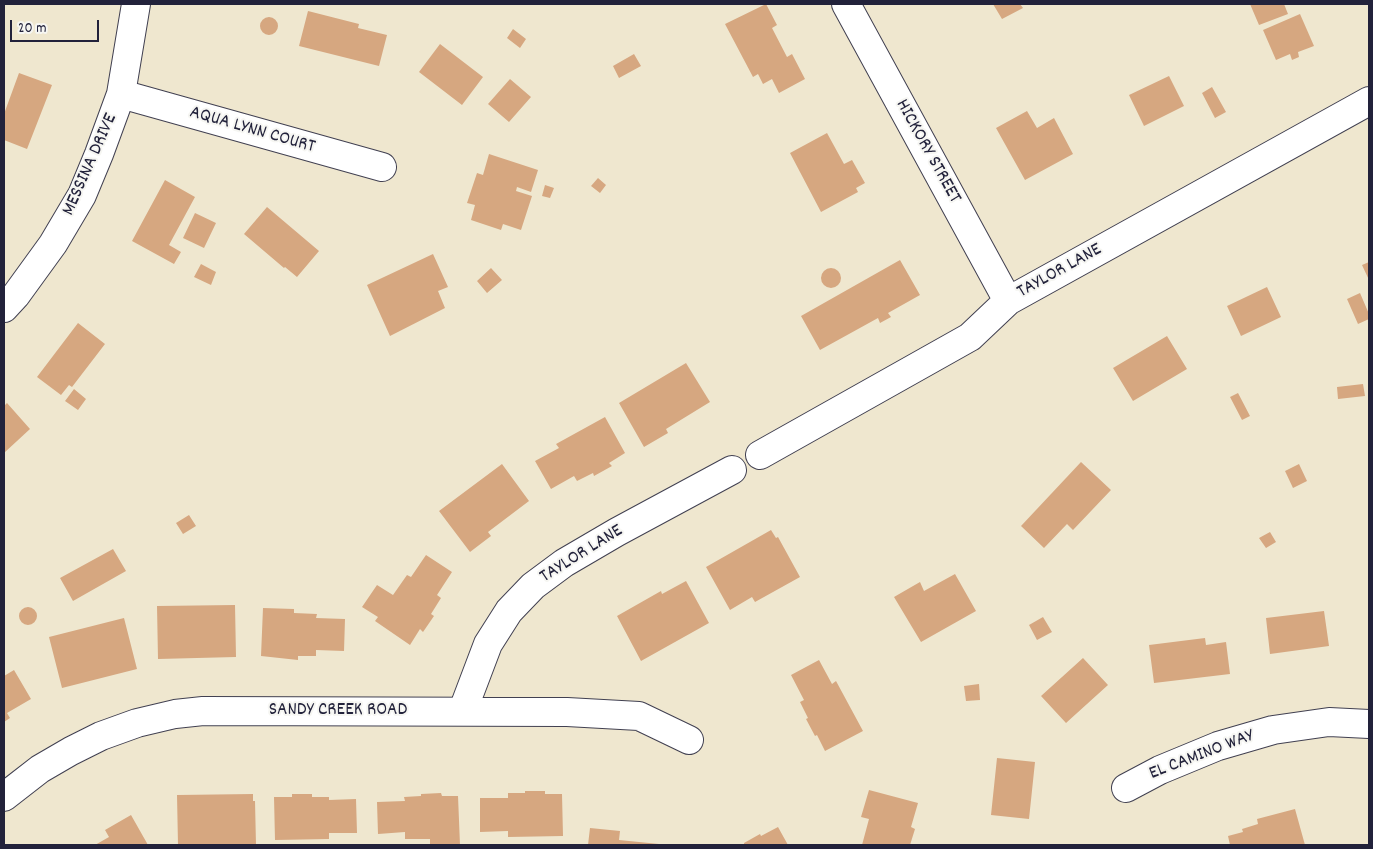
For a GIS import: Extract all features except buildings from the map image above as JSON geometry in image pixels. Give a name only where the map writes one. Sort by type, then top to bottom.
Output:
[{"type":"street","name":"MESSINA DRIVE","points":[[4,308],[16,296],[52,244],[82,195],[121,94],[136,4]]},
{"type":"street","name":"HICKORY STREET","points":[[846,4],[1008,301]]},
{"type":"street","name":"AQUA LYNN COURT","points":[[121,94],[382,168]]},
{"type":"street","name":"TAYLOR LANE","points":[[760,455],[970,337],[1008,301],[1369,101]]},
{"type":"street","name":"TAYLOR LANE","points":[[463,710],[488,644],[509,611],[533,586],[564,562],[732,470]]},
{"type":"street","name":"SANDY CREEK ROAD","points":[[4,796],[40,769],[86,743],[136,723],[175,714],[203,711],[362,712],[463,710],[567,712],[639,716],[689,740]]},
{"type":"street","name":"EL CAMINO WAY","points":[[1126,788],[1160,770],[1218,746],[1273,730],[1328,722],[1369,724]]}]
